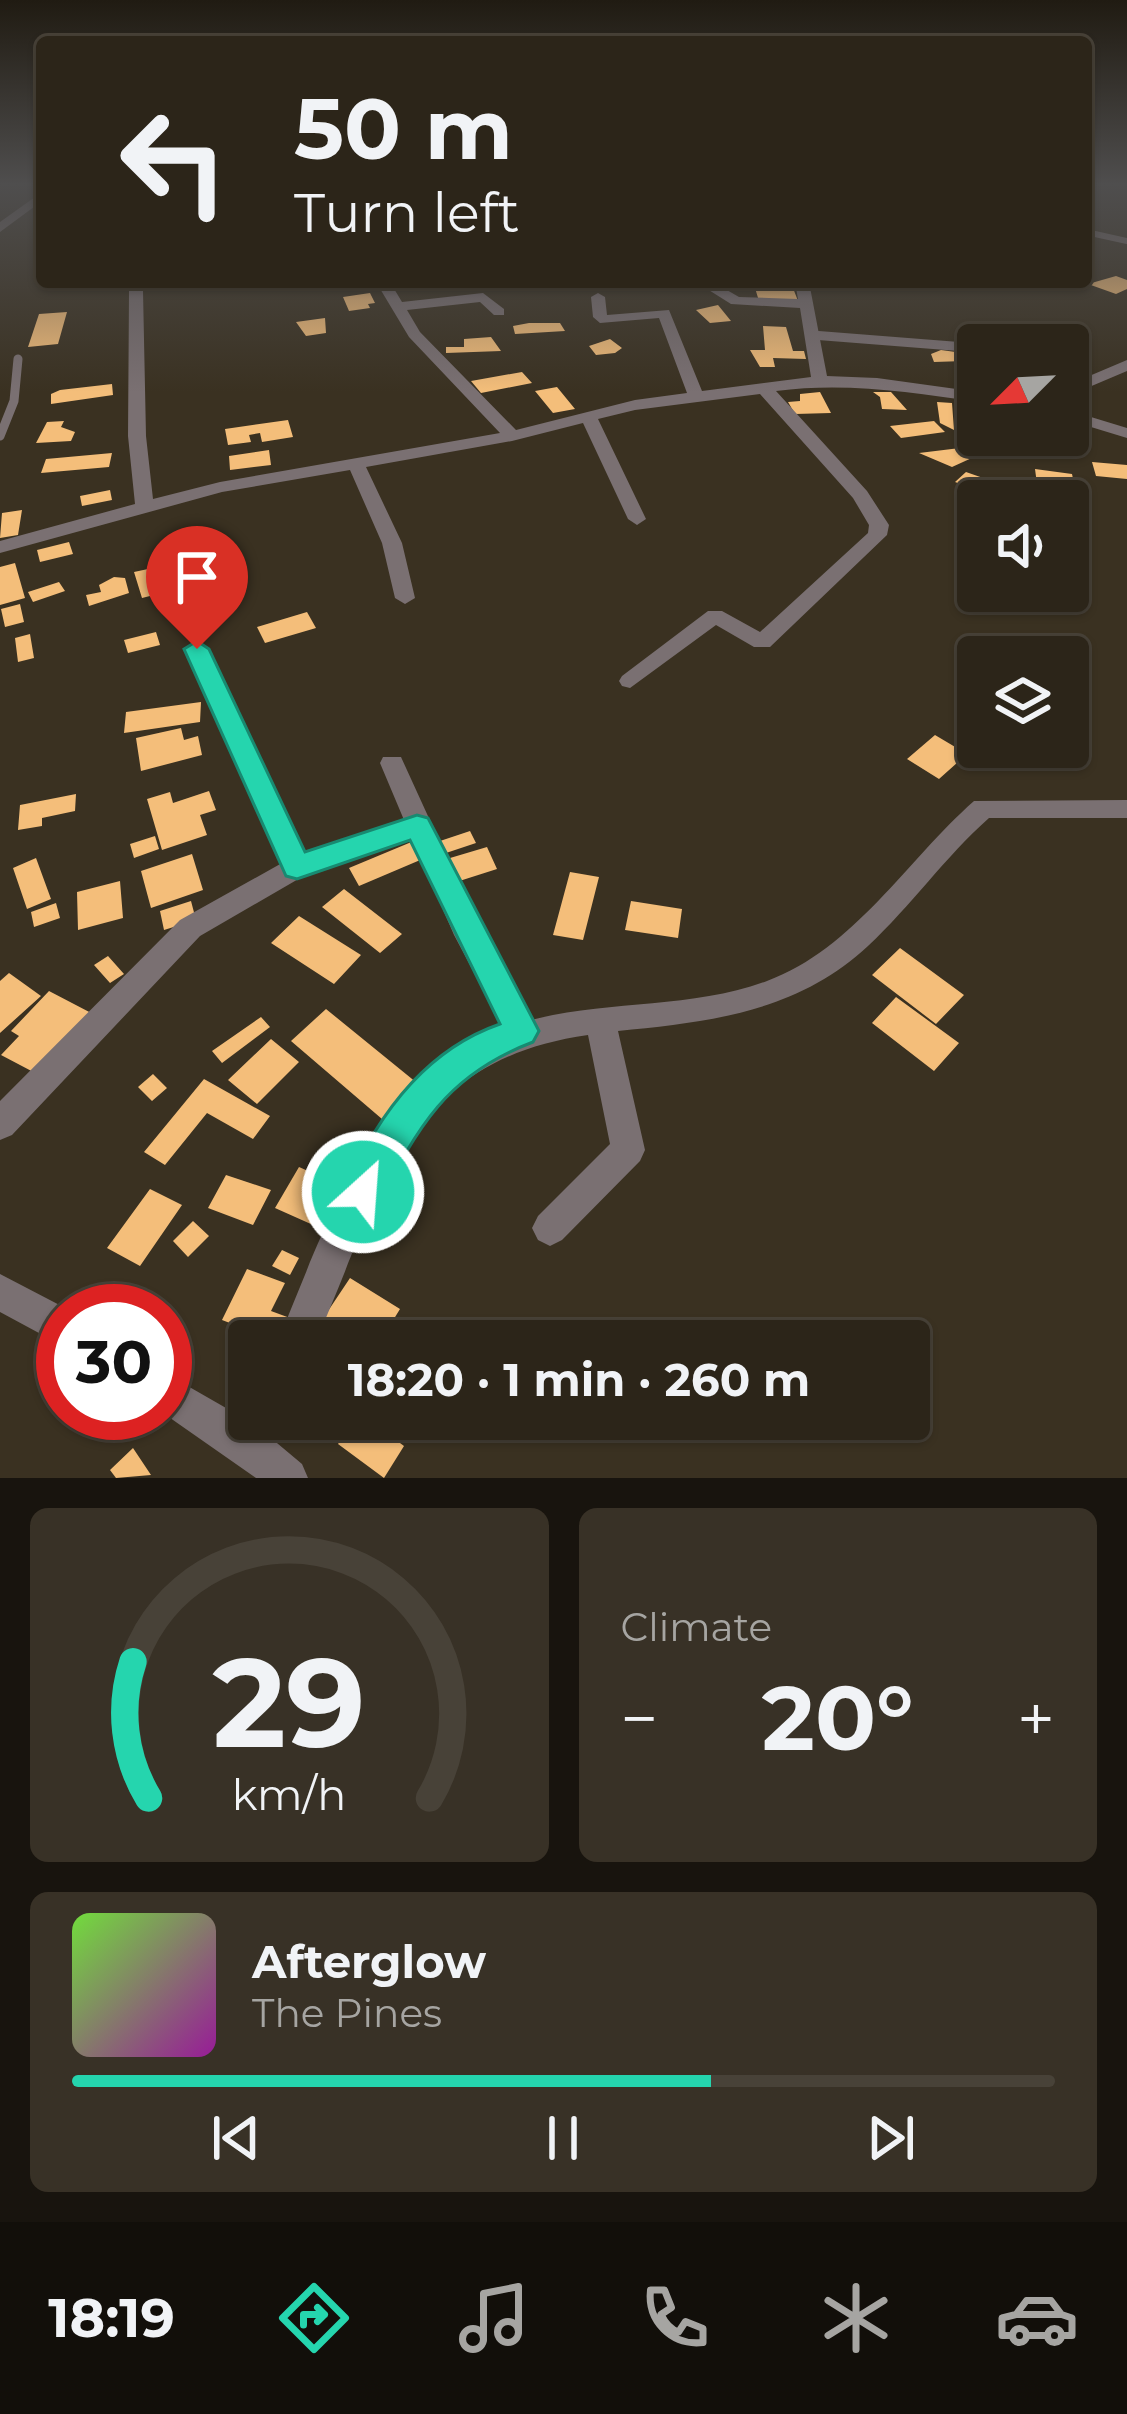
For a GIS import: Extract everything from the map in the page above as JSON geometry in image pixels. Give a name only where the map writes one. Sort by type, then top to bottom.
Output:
[{"type":"street","points":[[385,288],[414,334],[512,436]]},
{"type":"street","points":[[714,288],[736,301],[800,306]]},
{"type":"street","points":[[802,288],[800,306],[812,335],[820,381]]},
{"type":"street","points":[[136,291],[137,436],[145,508]]},
{"type":"street","points":[[397,308],[483,297],[500,312]]},
{"type":"street","points":[[598,298],[600,317],[605,320],[664,313],[696,396]]},
{"type":"street","points":[[1089,382],[1127,365]]},
{"type":"street","points":[[0,547],[220,487],[512,436],[587,416],[696,396],[820,381],[957,395]]},
{"type":"street","points":[[630,681],[715,616],[762,642],[877,535],[879,525],[860,495],[765,388]]},
{"type":"street","points":[[587,416],[637,519]]},
{"type":"street","points":[[1089,421],[1127,433]]},
{"type":"street","points":[[355,462],[392,543],[404,598]]},
{"type":"street","points":[[197,649],[297,867]]},
{"type":"street","points":[[392,763],[417,826],[521,1031]]},
{"type":"street","points":[[306,1320],[375,1162],[406,1114],[479,1047],[521,1031],[749,998],[804,977],[905,891],[983,808],[1127,808]]},
{"type":"street","points":[[0,1124],[190,928],[297,867],[417,826]]},
{"type":"street","points":[[550,1228],[628,1150],[600,1019]]},
{"type":"street","points":[[0,1292],[36,1312]]},
{"type":"street","points":[[192,1404],[228,1420]]},
{"type":"street","points":[[260,1440],[288,1478]]},
{"type":"lane","points":[[812,335],[957,346]]},
{"type":"lane","points":[[0,436],[14,401],[18,359]]},
{"type":"building","points":[[1116,276],[1127,280],[1127,289],[1116,294],[1092,283]]},
{"type":"building","points":[[755,288],[793,288],[798,301],[759,301]]},
{"type":"building","points":[[370,293],[375,303],[368,304],[370,308],[349,311],[343,297]]},
{"type":"building","points":[[718,305],[731,321],[710,323],[696,310]]},
{"type":"building","points":[[67,312],[58,344],[28,347],[39,314]]},
{"type":"building","points":[[325,318],[326,333],[306,336],[296,322]]},
{"type":"building","points":[[560,323],[565,331],[515,334],[513,326]]},
{"type":"building","points":[[763,326],[786,327],[793,351],[804,351],[806,359],[773,358],[775,367],[760,367],[750,350],[765,350]]},
{"type":"building","points":[[491,337],[501,351],[446,353],[446,347],[464,347],[464,339]]},
{"type":"building","points":[[610,339],[622,348],[596,355],[589,346]]},
{"type":"building","points":[[957,352],[957,361],[934,362],[931,354]]},
{"type":"building","points":[[522,372],[532,383],[481,393],[471,381]]},
{"type":"building","points":[[112,384],[113,395],[51,404],[51,394],[60,390]]},
{"type":"building","points":[[557,387],[575,409],[553,413],[535,391]]},
{"type":"building","points":[[820,392],[831,413],[795,414],[788,402],[800,401],[800,394]]},
{"type":"building","points":[[873,392],[891,392],[907,410],[882,409],[880,397]]},
{"type":"building","points":[[937,402],[952,403],[954,430],[940,423]]},
{"type":"building","points":[[288,420],[293,437],[262,442],[260,433],[249,435],[251,442],[228,445],[225,429]]},
{"type":"building","points":[[64,421],[61,427],[75,432],[71,441],[36,443],[47,422]]},
{"type":"building","points":[[934,421],[945,432],[901,438],[890,426]]},
{"type":"building","points":[[957,448],[957,456],[974,457],[952,467],[919,453]]},
{"type":"building","points":[[269,450],[271,465],[230,470],[229,456]]},
{"type":"building","points":[[112,453],[109,467],[41,473],[46,459]]},
{"type":"building","points":[[1092,462],[1127,465],[1127,479],[1096,476]]},
{"type":"building","points":[[1035,469],[1072,474],[1073,480],[1036,480]]},
{"type":"building","points":[[966,472],[989,480],[957,480]]},
{"type":"building","points":[[110,490],[112,500],[82,506],[80,496]]},
{"type":"building","points":[[22,510],[18,535],[0,538],[2,513]]},
{"type":"building","points":[[69,542],[73,554],[40,562],[37,550]]},
{"type":"building","points":[[15,563],[25,598],[0,605],[0,567]]},
{"type":"building","points":[[162,566],[170,591],[142,598],[134,572]]},
{"type":"building","points":[[114,577],[125,578],[129,593],[89,606],[86,595],[101,592],[99,585]]},
{"type":"building","points":[[59,582],[65,591],[33,602],[28,592]]},
{"type":"building","points":[[20,604],[24,622],[5,627],[1,609]]},
{"type":"building","points":[[307,612],[316,628],[265,643],[257,627]]},
{"type":"building","points":[[156,632],[160,645],[128,653],[124,640]]},
{"type":"building","points":[[30,634],[34,658],[18,662],[15,638]]},
{"type":"building","points":[[201,702],[200,722],[124,733],[126,712]]},
{"type":"building","points":[[181,728],[184,740],[198,736],[202,755],[141,771],[136,738]]},
{"type":"building","points":[[935,735],[957,748],[957,763],[939,779],[907,759]]},
{"type":"building","points":[[209,791],[216,810],[200,815],[207,835],[162,850],[147,799],[170,792],[173,803]]},
{"type":"building","points":[[76,794],[75,811],[42,818],[42,826],[18,830],[20,805]]},
{"type":"building","points":[[470,831],[476,843],[437,856],[431,844]]},
{"type":"building","points":[[155,836],[159,849],[134,858],[130,844]]},
{"type":"building","points":[[421,838],[432,855],[359,886],[349,868]]},
{"type":"building","points":[[487,847],[497,869],[450,884],[440,861]]},
{"type":"building","points":[[192,854],[203,890],[151,908],[141,871]]},
{"type":"building","points":[[36,858],[51,899],[27,909],[13,868]]},
{"type":"building","points":[[570,872],[599,877],[583,940],[553,935]]},
{"type":"building","points":[[120,881],[123,918],[78,930],[77,892]]},
{"type":"building","points":[[344,889],[402,934],[380,953],[322,907]]},
{"type":"building","points":[[191,901],[196,920],[164,930],[160,911]]},
{"type":"building","points":[[631,901],[682,909],[678,938],[625,930]]},
{"type":"building","points":[[56,903],[60,918],[34,927],[31,912]]},
{"type":"building","points":[[299,916],[361,955],[334,984],[271,943]]},
{"type":"building","points":[[900,948],[964,995],[936,1024],[872,975]]},
{"type":"building","points":[[108,956],[124,974],[110,983],[94,965]]},
{"type":"building","points":[[9,973],[41,996],[0,1033],[0,981]]},
{"type":"building","points":[[49,991],[95,1015],[39,1075],[1,1055],[19,1036],[11,1031]]},
{"type":"building","points":[[896,997],[959,1043],[934,1071],[872,1023]]},
{"type":"building","points":[[326,1009],[417,1083],[382,1119],[291,1041]]},
{"type":"building","points":[[261,1017],[270,1027],[222,1063],[212,1051]]},
{"type":"building","points":[[271,1039],[299,1062],[257,1104],[228,1080]]},
{"type":"building","points":[[153,1074],[167,1088],[152,1101],[138,1087]]},
{"type":"building","points":[[204,1079],[270,1116],[253,1139],[207,1113],[165,1165],[144,1152]]},
{"type":"building","points":[[299,1167],[354,1191],[331,1233],[275,1208]]},
{"type":"building","points":[[226,1175],[271,1190],[253,1225],[208,1208]]},
{"type":"building","points":[[150,1189],[182,1205],[140,1266],[107,1248]]},
{"type":"building","points":[[193,1221],[209,1236],[188,1257],[173,1241]]},
{"type":"building","points":[[282,1250],[299,1258],[290,1275],[272,1266]]},
{"type":"building","points":[[247,1269],[285,1283],[271,1311],[289,1320],[222,1320]]},
{"type":"building","points":[[350,1278],[400,1309],[393,1320],[324,1317]]},
{"type":"building","points":[[341,1440],[396,1440],[404,1446],[384,1478],[338,1444]]},
{"type":"building","points":[[133,1448],[151,1475],[116,1478],[110,1470]]},
{"type":"route","points":[[197,649],[297,867],[417,826],[438,862],[468,935],[521,1031],[479,1047],[440,1077],[406,1114],[375,1162],[363,1192]]}]
